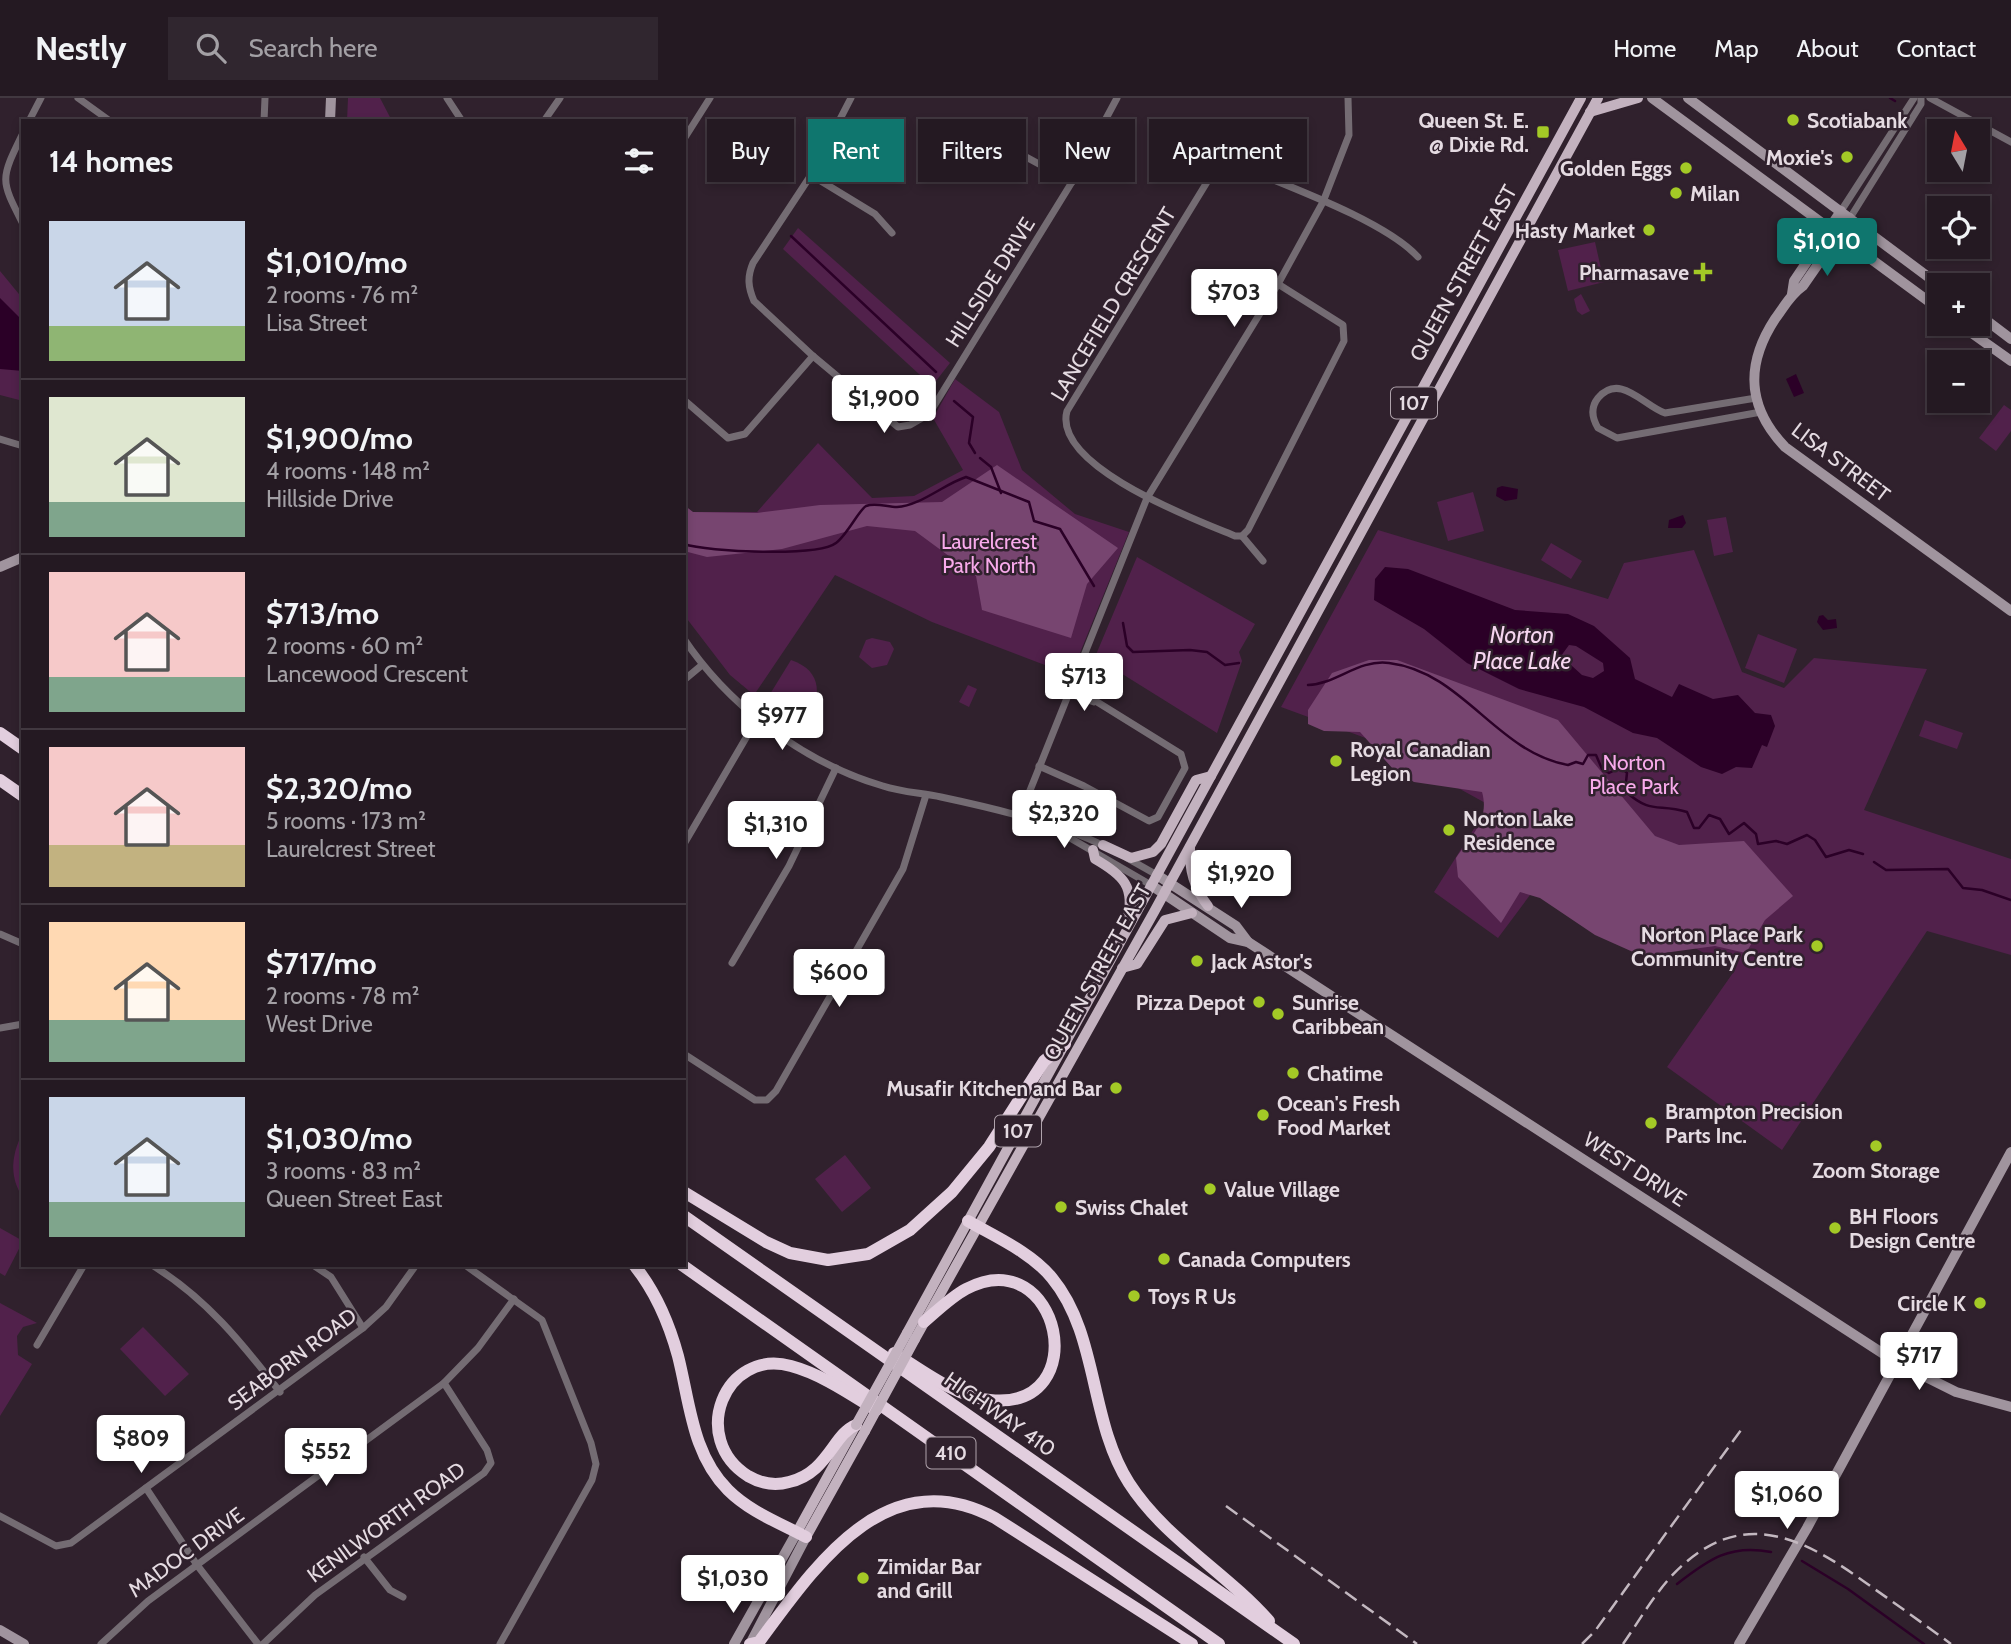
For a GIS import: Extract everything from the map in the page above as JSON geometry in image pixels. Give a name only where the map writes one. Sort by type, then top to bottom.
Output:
[{"type":"highway","points":[[0,733],[21,748]]},
{"type":"highway","points":[[0,780],[21,795]]},
{"type":"highway","points":[[686,1193],[766,1242],[790,1253],[828,1260],[868,1254],[917,1224],[952,1192],[985,1153],[1044,1061],[1065,1044]]},
{"type":"highway","name":"HIGHWAY 410","points":[[686,1217],[1288,1640]]},
{"type":"highway","points":[[973,1224],[1040,1266],[1062,1292],[1081,1338],[1111,1443],[1127,1481],[1138,1496],[1170,1531],[1253,1603],[1288,1640]]},
{"type":"highway","points":[[635,1267],[654,1294],[671,1331],[697,1438],[710,1468],[746,1505],[802,1534]]},
{"type":"highway","name":"410","points":[[685,1267],[1219,1644]]},
{"type":"highway","points":[[858,1337],[874,1342],[953,1388],[988,1400],[1006,1401],[1031,1392],[1044,1378],[1054,1359],[1054,1328],[1046,1309],[1033,1294],[1010,1282],[991,1281],[967,1288],[924,1322]]},
{"type":"highway","points":[[860,1428],[847,1429],[831,1454],[812,1472],[799,1479],[776,1484],[754,1479],[732,1463],[721,1446],[717,1426],[724,1396],[737,1378],[757,1367],[780,1364],[812,1374],[888,1418],[915,1427]]},
{"type":"highway","points":[[750,1644],[759,1642],[817,1567],[863,1524],[894,1507],[933,1502],[979,1510],[995,1518],[1192,1644]]},
{"type":"main road","name":"QUEEN STREET EAST","points":[[911,1336],[924,1322],[1065,1044],[1581,98]]},
{"type":"main road","name":"QUEEN STREET EAST","points":[[802,1534],[973,1224],[1122,968],[1598,98]]},
{"type":"main road","points":[[1590,112],[1638,98]]},
{"type":"main road","points":[[1409,444],[1406,436],[1435,379],[1429,379],[1413,405]]},
{"type":"main road","points":[[1123,937],[1132,902],[1121,875],[1095,859],[1098,848],[1131,858],[1153,852],[1161,844],[1196,780],[1211,776]]},
{"type":"main road","points":[[1191,843],[1189,865],[1197,889],[1208,906]]},
{"type":"main road","points":[[1122,968],[1137,964],[1165,920],[1192,913]]},
{"type":"street","points":[[30,119],[41,98]]},
{"type":"street","points":[[78,98],[107,119]]},
{"type":"street","points":[[264,119],[265,98]]},
{"type":"street","points":[[330,119],[331,98]]},
{"type":"street","points":[[447,98],[461,119]]},
{"type":"street","points":[[545,119],[560,98]]},
{"type":"street","points":[[686,136],[710,98]]},
{"type":"street","name":"HILLSIDE DRIVE","points":[[840,119],[851,98]]},
{"type":"street","name":"HILLSIDE DRIVE","points":[[1106,119],[1117,98]]},
{"type":"street","points":[[1019,818],[1147,498],[1278,284],[1323,201],[1349,135],[1348,98]]},
{"type":"street","points":[[1653,98],[1927,300]]},
{"type":"street","points":[[1688,98],[1927,276]]},
{"type":"street","name":"LISA STREET","points":[[1914,98],[1841,211],[1803,286],[1792,294],[1758,349],[1754,371],[1756,398],[1760,412],[1773,433],[1795,454],[2011,611]]},
{"type":"street","name":"LISA STREET","points":[[1832,232],[1850,218],[1921,104],[1921,98]]},
{"type":"street","points":[[1930,98],[2011,142]]},
{"type":"street","points":[[21,137],[1,176],[0,194],[21,221]]},
{"type":"street","name":"LANCEFIELD CRESCENT","points":[[1242,536],[1234,536],[1147,498],[1092,462],[1067,434],[1063,423],[1067,411],[1215,169],[1223,163],[1235,164],[1323,201],[1405,243],[1418,257]]},
{"type":"street","name":"HILLSIDE DRIVE","points":[[808,180],[749,275],[754,301],[888,422],[898,426],[920,421],[929,414],[1072,182]]},
{"type":"street","points":[[822,182],[875,214],[892,233]]},
{"type":"street","points":[[1263,561],[1242,536],[1254,518],[1344,341],[1345,332],[1343,325],[1278,284]]},
{"type":"street","points":[[1990,323],[2011,339]]},
{"type":"street","points":[[1976,336],[2011,361]]},
{"type":"street","points":[[686,402],[728,438],[737,438],[745,434],[813,356]]},
{"type":"street","points":[[1756,398],[1684,412],[1665,413],[1652,409],[1624,388],[1604,392],[1592,406],[1598,428],[1617,438],[1760,412]]},
{"type":"street","points":[[1684,412],[1687,425]]},
{"type":"street","points":[[0,439],[21,445]]},
{"type":"street","points":[[0,567],[21,558]]},
{"type":"street","points":[[686,642],[702,665],[757,719],[836,768],[882,786],[926,794],[1080,833],[1098,848],[1154,880]]},
{"type":"street","points":[[686,678],[702,665]]},
{"type":"street","points":[[1039,766],[1084,786],[1149,821],[1158,817],[1185,768],[1181,754],[1108,707],[1071,690]]},
{"type":"street","points":[[686,841],[757,719]]},
{"type":"street","points":[[732,963],[789,866],[836,768]]},
{"type":"street","points":[[686,1056],[755,1100],[767,1100],[776,1091],[903,869],[926,794]]},
{"type":"street","points":[[1098,848],[1154,880]]},
{"type":"street","name":"WEST DRIVE","points":[[1154,880],[1169,882],[1208,906],[1236,926],[1248,942],[1896,1362],[1956,1392],[2011,1407]]},
{"type":"street","name":"WEST DRIVE","points":[[1154,880],[1163,894],[1230,938],[1248,942]]},
{"type":"street","points":[[0,934],[21,943]]},
{"type":"street","points":[[0,1028],[21,1024]]},
{"type":"street","points":[[1739,1644],[1807,1528],[2011,1152]]},
{"type":"street","points":[[37,1345],[83,1267]]},
{"type":"street","points":[[155,1267],[182,1283],[230,1328],[280,1392]]},
{"type":"street","points":[[316,1267],[331,1277],[363,1328]]},
{"type":"street","name":"SEABORN ROAD","points":[[0,1516],[56,1546],[64,1547],[280,1392],[363,1328],[386,1307],[415,1267]]},
{"type":"street","points":[[468,1267],[542,1321],[591,1443],[596,1464],[592,1480],[500,1644]]},
{"type":"street","name":"MADOC DRIVE","points":[[101,1644],[128,1616],[444,1383],[478,1348],[514,1299]]},
{"type":"street","name":"KENILWORTH ROAD","points":[[260,1644],[314,1595],[484,1473],[491,1463],[487,1450],[444,1383]]},
{"type":"street","points":[[146,1488],[197,1565],[260,1644]]},
{"type":"street","name":"QUEEN STREET EAST","points":[[734,1644],[802,1534]]},
{"type":"street","name":"QUEEN STREET EAST","points":[[750,1644],[802,1534]]},
{"type":"street","points":[[364,1557],[390,1590],[402,1597]]},
{"type":"street","points":[[0,1630],[24,1644]]},
{"type":"green space","points":[[348,98],[380,98],[391,119],[347,119]]},
{"type":"green space","points":[[798,228],[950,363],[932,386],[783,249]]},
{"type":"green space","points":[[1595,242],[1604,282],[1568,291],[1558,250]]},
{"type":"green space","points":[[0,271],[21,297],[21,400],[0,395]]},
{"type":"green space","points":[[1581,294],[1590,311],[1582,315],[1577,311],[1574,299]]},
{"type":"green space","name":"Laurelcrest Park North","points":[[955,379],[999,412],[1022,470],[1075,514],[1129,532],[1071,675],[932,622],[835,575],[754,695],[730,675],[686,618],[686,507],[693,512],[757,512],[818,443],[872,498],[914,496],[963,470],[933,418]]},
{"type":"green space","points":[[2004,405],[2011,410],[2011,431],[1996,451],[1979,438]]},
{"type":"green space","points":[[997,465],[1118,548],[1087,584],[1071,638],[982,610],[976,576],[915,531],[867,526],[782,549],[707,557],[686,552],[686,507],[693,512],[757,513],[820,505],[942,502]]},
{"type":"green space","points":[[1473,492],[1484,531],[1448,541],[1437,502]]},
{"type":"green space","points":[[1726,517],[1733,552],[1714,556],[1707,520]]},
{"type":"green space","name":"Norton Place Park","points":[[1378,530],[1608,599],[1624,563],[1694,550],[1742,672],[1784,688],[1814,658],[1927,669],[1864,810],[2011,859],[2011,955],[1927,931],[1782,1150],[1667,1067],[1735,970],[1684,942],[1536,887],[1498,938],[1434,892],[1489,805],[1371,740],[1281,707]]},
{"type":"green space","points":[[1551,543],[1582,561],[1571,579],[1541,560]]},
{"type":"green space","points":[[1137,557],[1255,624],[1239,652],[1242,661],[1217,733],[1095,657]]},
{"type":"green space","points":[[1758,634],[1797,649],[1784,683],[1745,668]]},
{"type":"green space","points":[[872,638],[890,642],[894,649],[887,665],[872,668],[859,657],[866,640]]},
{"type":"green space","points":[[791,660],[809,671],[817,687],[814,705],[804,723],[767,699]]},
{"type":"green space","points":[[1369,660],[1397,660],[1558,720],[1655,836],[1679,845],[1744,841],[1793,896],[1765,920],[1746,953],[1715,946],[1642,956],[1595,935],[1540,898],[1520,892],[1501,923],[1458,877],[1456,858],[1478,827],[1483,811],[1482,792],[1414,782],[1393,769],[1360,732],[1324,731],[1308,724],[1308,710],[1332,673]]},
{"type":"green space","points":[[968,685],[977,689],[969,707],[959,702]]},
{"type":"green space","points":[[1925,720],[1963,733],[1957,749],[1919,736]]},
{"type":"green space","points":[[20,1138],[21,1194],[14,1176],[15,1153]]},
{"type":"green space","points":[[845,1155],[871,1188],[842,1212],[815,1179]]},
{"type":"green space","points":[[0,1228],[21,1240],[21,1245],[5,1276],[0,1273]]},
{"type":"green space","points":[[0,1303],[37,1323],[23,1327],[17,1336],[18,1355],[32,1364],[0,1416]]},
{"type":"green space","points":[[143,1327],[189,1374],[165,1396],[120,1349]]},
{"type":"water","points":[[0,298],[21,319],[21,371],[0,369]]},
{"type":"water","points":[[1796,374],[1804,393],[1794,397],[1786,379]]},
{"type":"water","points":[[1502,486],[1518,489],[1517,499],[1505,501],[1496,496],[1497,488]]},
{"type":"water","points":[[1683,515],[1686,523],[1682,528],[1668,528],[1669,520]]},
{"type":"water","name":"Norton Place Lake","points":[[1385,567],[1408,569],[1515,610],[1568,614],[1594,626],[1630,658],[1635,679],[1672,697],[1679,684],[1713,699],[1738,695],[1755,713],[1771,715],[1775,726],[1767,747],[1762,745],[1752,768],[1736,767],[1722,774],[1701,767],[1657,738],[1633,733],[1584,707],[1519,689],[1467,663],[1424,629],[1374,600],[1375,579]],"holes":[[[1569,645],[1576,646],[1603,663],[1604,671],[1593,678],[1582,675],[1561,656]]]},
{"type":"water","points":[[1823,615],[1828,620],[1836,619],[1837,628],[1823,630],[1817,622],[1819,616]]},
{"type":"waterway","points":[[1890,98],[1895,101]]},
{"type":"waterway","points":[[791,236],[936,372]]},
{"type":"waterway","points":[[954,401],[973,417],[969,443],[975,453]]},
{"type":"waterway","points":[[980,458],[991,467],[1001,493]]},
{"type":"waterway","points":[[686,544],[762,552],[825,547],[836,543],[866,506],[906,506],[966,477],[1029,502],[1034,521],[1060,529],[1094,586]]},
{"type":"waterway","points":[[1123,623],[1127,646],[1133,652],[1190,650],[1207,652],[1225,665],[1239,663]]},
{"type":"waterway","points":[[1308,685],[1329,681],[1357,668],[1378,663],[1415,669],[1438,681],[1520,745],[1543,757],[1568,765],[1576,762],[1583,764],[1588,755],[1596,755],[1602,769],[1609,773],[1621,767],[1627,773],[1625,791],[1649,806],[1687,812],[1694,828],[1699,828],[1709,815],[1720,819],[1729,834],[1744,823],[1756,834],[1758,844],[1776,841],[1787,844],[1807,835],[1815,840],[1826,857],[1849,850],[1863,854]]},
{"type":"waterway","points":[[1874,862],[1886,870],[1948,869],[1963,888],[1982,890],[2011,900]]},
{"type":"waterway","points":[[1677,1584],[1699,1567],[1732,1552],[1771,1552]]},
{"type":"waterway","points":[[1802,1561],[1848,1589],[1924,1644]]},
{"type":"railway","points":[[1582,1644],[1595,1631],[1741,1430]]},
{"type":"railway","points":[[1226,1506],[1417,1644]]},
{"type":"railway","points":[[1623,1644],[1659,1591],[1685,1563],[1710,1546],[1734,1536],[1758,1534],[1782,1538],[1828,1558],[1951,1644]]},
{"type":"place","name":"Scotiabank","points":[[1793,120]]},
{"type":"place","name":"Queen St. E. @ Dixie Rd.","points":[[1543,132]]},
{"type":"place","name":"Moxie's","points":[[1847,157]]},
{"type":"place","name":"Golden Eggs","points":[[1686,168]]},
{"type":"place","name":"Milan","points":[[1676,193]]},
{"type":"place","name":"Hasty Market","points":[[1649,230]]},
{"type":"place","name":"Pharmasave","points":[[1703,272]]},
{"type":"place","name":"Royal Canadian Legion","points":[[1336,761]]},
{"type":"place","name":"Norton Lake Residence","points":[[1449,830]]},
{"type":"place","name":"Norton Place Park Community Centre","points":[[1817,946]]},
{"type":"place","name":"Jack Astor's","points":[[1197,961]]},
{"type":"place","name":"Pizza Depot","points":[[1259,1002]]},
{"type":"place","name":"Sunrise Caribbean","points":[[1278,1014]]},
{"type":"place","name":"Chatime","points":[[1293,1073]]},
{"type":"place","name":"Musafir Kitchen and Bar","points":[[1116,1088]]},
{"type":"place","name":"Ocean's Fresh Food Market","points":[[1263,1115]]},
{"type":"place","name":"Brampton Precision Parts Inc.","points":[[1651,1123]]},
{"type":"place","name":"Zoom Storage","points":[[1876,1146]]},
{"type":"place","name":"Value Village","points":[[1210,1189]]},
{"type":"place","name":"Swiss Chalet","points":[[1061,1207]]},
{"type":"place","name":"BH Floors Design Centre","points":[[1835,1228]]},
{"type":"place","name":"Canada Computers","points":[[1164,1259]]},
{"type":"place","name":"Toys R Us","points":[[1134,1296]]},
{"type":"place","name":"Circle K","points":[[1980,1303]]},
{"type":"place","name":"Zimidar Bar and Grill","points":[[863,1578]]}]
